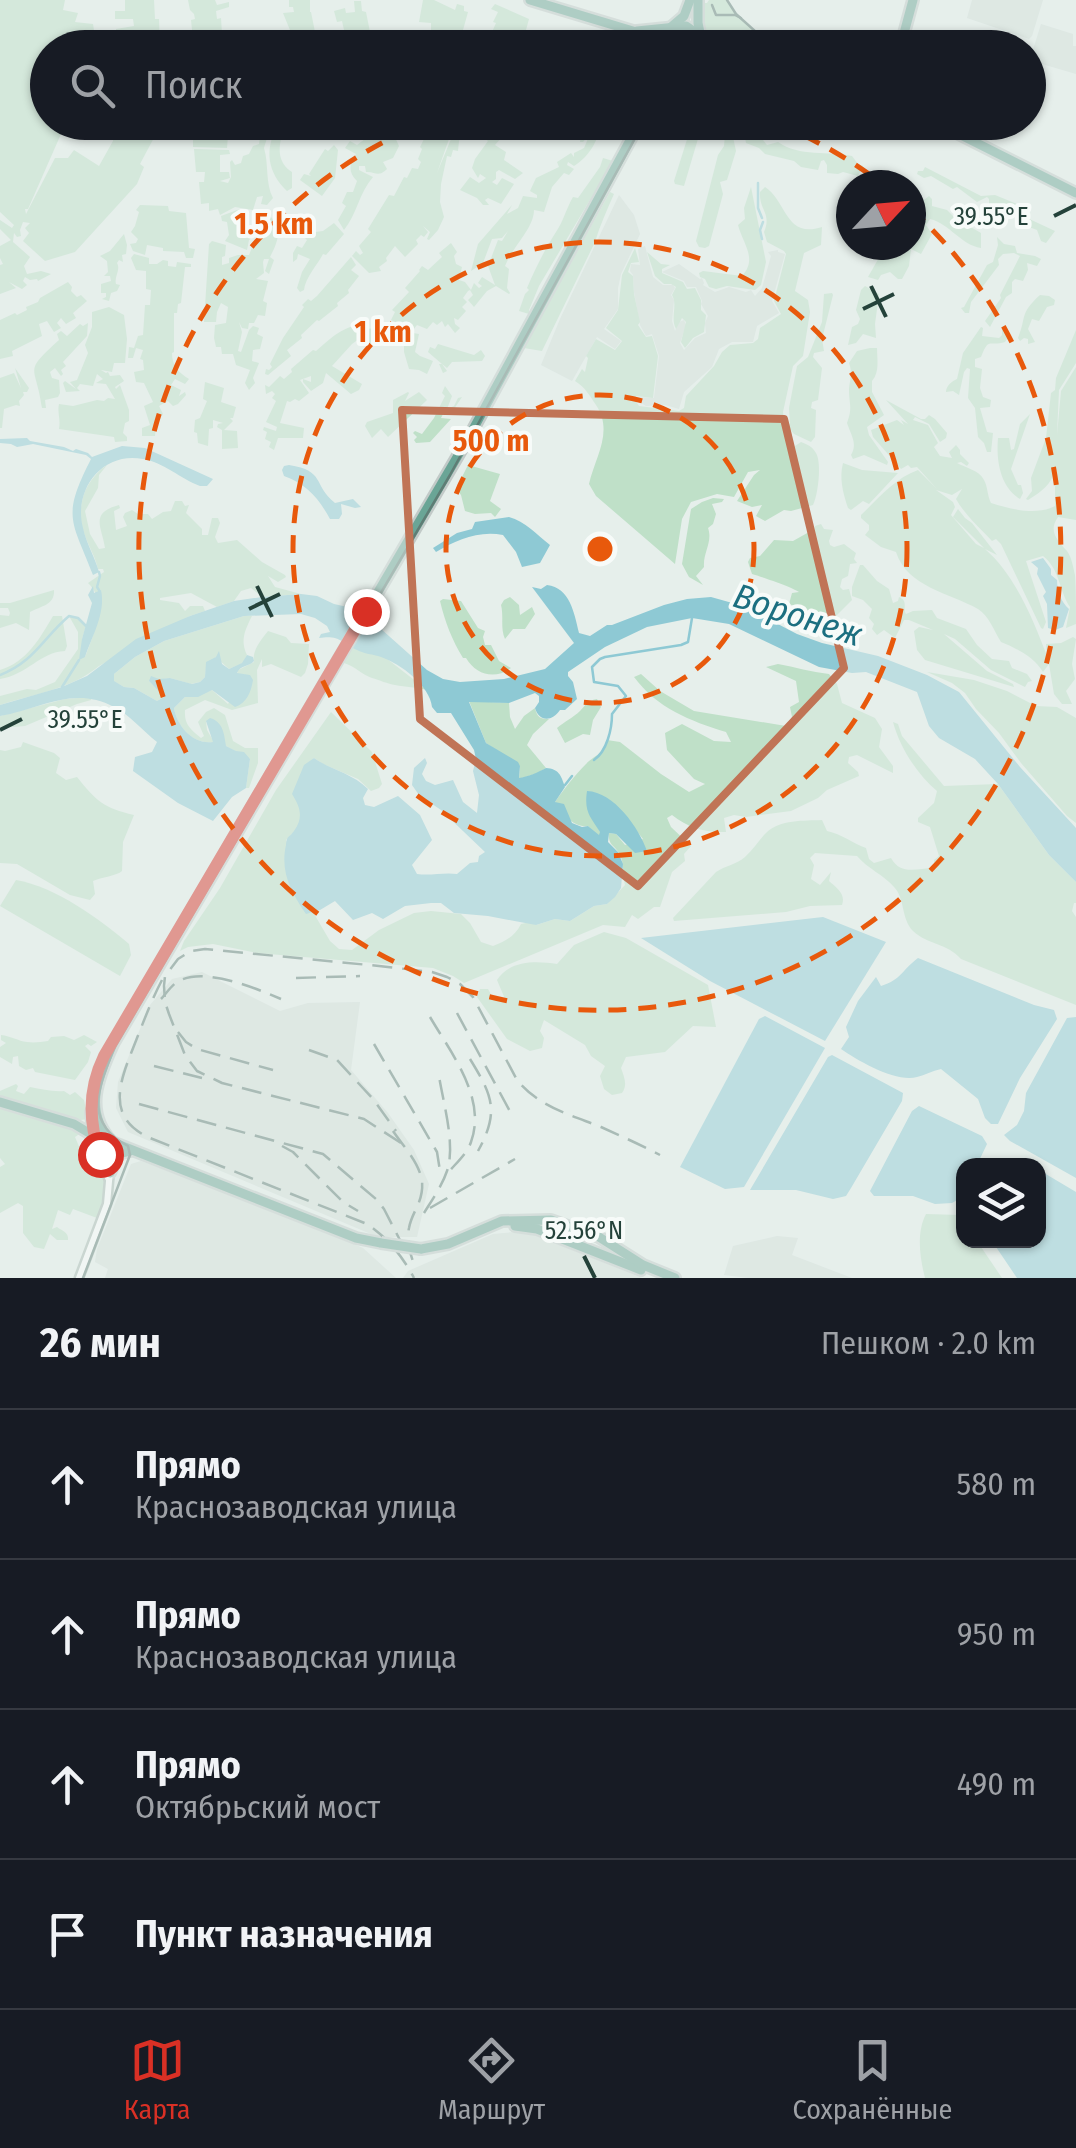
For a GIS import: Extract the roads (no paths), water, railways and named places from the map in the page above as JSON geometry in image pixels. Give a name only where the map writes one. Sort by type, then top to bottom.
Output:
[{"type":"main road","points":[[530,0],[631,30]]},
{"type":"main road","points":[[668,30],[684,16],[690,0]]},
{"type":"main road","points":[[698,0],[700,30]]},
{"type":"main road","points":[[905,30],[913,0]]},
{"type":"main road","points":[[654,30],[686,26],[693,30]]},
{"type":"main road","points":[[142,1153],[106,1156],[99,1151],[92,1094],[100,1065],[431,498],[628,140]]},
{"type":"main road","points":[[971,140],[1076,193]]},
{"type":"main road","points":[[0,1102],[95,1128],[111,1141],[356,1238],[420,1249],[450,1248],[497,1228],[537,1229],[662,1278]]},
{"type":"main road","points":[[99,1151],[102,1141],[111,1141]]},
{"type":"main road","points":[[110,1179],[118,1153]]},
{"type":"main road","points":[[420,1249],[448,1244],[502,1221],[551,1220],[602,1239],[643,1265],[675,1278]]},
{"type":"main road","points":[[560,1237],[564,1224]]},
{"type":"main road","points":[[594,1251],[602,1239]]},
{"type":"street","points":[[111,1141],[118,1153]]},
{"type":"street","points":[[79,1278],[107,1204],[110,1179],[99,1151]]},
{"type":"water","points":[[27,438],[76,449],[92,457],[122,446],[145,448],[213,479],[207,486],[200,486],[143,459],[128,458],[103,467],[82,500],[84,534],[99,572],[93,575],[73,518],[76,494],[91,459],[33,444],[17,447],[0,443],[0,439]]},
{"type":"water","points":[[289,465],[314,475],[335,503],[353,499],[361,507],[341,504],[339,519],[330,519],[312,493],[284,476],[282,470]]},
{"type":"water","points":[[509,517],[550,545],[540,563],[522,567],[503,535],[477,535],[436,552],[433,548],[472,529],[475,522]]},
{"type":"water","points":[[1043,558],[1069,609],[1063,627],[1055,630],[1048,628],[1043,596],[1046,592],[1038,568],[1031,562]]},
{"type":"water","points":[[547,585],[566,596],[579,633],[590,636],[607,625],[664,605],[711,597],[743,606],[822,643],[878,656],[959,692],[1076,828],[1076,882],[1049,855],[975,759],[939,738],[929,726],[917,692],[866,672],[819,667],[729,624],[692,618],[647,627],[605,647],[568,672],[577,699],[550,718],[537,713],[539,696],[535,693],[509,703],[469,702],[486,743],[518,762],[519,778],[546,768],[559,773],[565,787],[555,802],[564,804],[572,823],[588,826],[599,835],[586,804],[587,791],[597,793],[616,804],[643,842],[647,851],[635,853],[616,834],[609,833],[608,842],[623,864],[621,888],[607,904],[594,906],[570,921],[555,919],[536,925],[454,913],[441,903],[405,906],[383,919],[372,913],[353,920],[335,901],[306,914],[288,881],[284,864],[287,838],[300,817],[292,794],[304,765],[314,758],[368,789],[363,798],[365,805],[374,807],[398,796],[420,815],[432,840],[412,865],[417,874],[457,874],[470,863],[478,862],[485,852],[412,785],[414,768],[425,758],[422,774],[426,781],[435,785],[453,780],[463,802],[477,813],[474,750],[451,713],[437,713],[426,691],[397,665],[336,638],[319,638],[330,632],[315,618],[301,614],[244,616],[164,641],[114,674],[114,681],[157,701],[164,697],[149,681],[151,676],[192,684],[205,677],[206,662],[219,651],[222,664],[229,669],[242,663],[247,655],[253,657],[254,661],[237,673],[250,675],[253,680],[243,703],[235,707],[212,690],[198,697],[185,697],[174,708],[182,727],[193,737],[213,742],[206,721],[210,718],[220,725],[226,746],[244,752],[250,759],[246,788],[232,797],[213,821],[178,803],[133,771],[135,757],[152,752],[157,742],[114,707],[71,698],[0,716],[0,705],[87,676],[136,639],[190,616],[234,601],[301,594],[352,608],[443,679],[504,679],[545,669],[574,643],[532,587],[541,589]]},
{"type":"water","points":[[93,586],[94,593],[101,590],[100,616],[85,657],[79,660],[92,603],[88,595]]},
{"type":"water","points":[[823,917],[886,942],[825,1041],[710,981],[641,938]]},
{"type":"water","points":[[918,958],[1054,1010],[1057,1019],[1020,1078],[998,1124],[991,1124],[978,1099],[941,1069],[917,1077],[899,1077],[867,1065],[841,1049],[849,1037],[846,1027],[858,1001],[876,977],[881,986],[888,984]]},
{"type":"water","points":[[765,1016],[825,1048],[744,1187],[725,1189],[680,1167],[759,1019]]},
{"type":"water","points":[[1076,1017],[1076,1178],[1004,1135],[1017,1125],[1026,1093],[1067,1018]]},
{"type":"water","points":[[832,1055],[903,1093],[851,1188],[846,1196],[833,1199],[796,1190],[750,1190],[828,1057]]},
{"type":"water","points":[[919,1106],[982,1136],[987,1144],[980,1158],[956,1158],[956,1201],[952,1203],[935,1204],[913,1196],[874,1196],[870,1191],[912,1111]]},
{"type":"water","points":[[1046,1174],[1076,1192],[1076,1278],[1017,1278],[997,1248],[1046,1248]]},
{"type":"waterway","points":[[758,183],[762,218]]},
{"type":"waterway","points":[[762,239],[763,222]]},
{"type":"waterway","points":[[99,572],[99,590]]},
{"type":"waterway","points":[[0,675],[30,656],[69,616],[86,626]]},
{"type":"waterway","points":[[594,760],[608,739],[612,714],[626,696],[618,686],[594,682],[592,667],[605,657],[688,642],[692,618]]},
{"type":"waterway","points":[[62,687],[79,660]]},
{"type":"waterway","points":[[565,785],[572,776]]},
{"type":"tram line","points":[[727,0],[754,30]]},
{"type":"tram line","points":[[712,5],[716,15],[741,18]]},
{"type":"tram line","points":[[83,1278],[130,1155],[128,1146],[113,1136],[99,1114],[100,1088],[115,1046],[450,475],[634,140]]},
{"type":"railway","points":[[401,1143],[364,1119],[222,1083],[197,1071],[185,1055],[169,1014],[165,976],[178,959],[205,949],[432,972],[447,977],[473,997],[517,1080],[535,1097],[660,1155]]},
{"type":"railway","points":[[161,999],[179,981],[202,976],[230,981],[281,999]]},
{"type":"railway","points":[[296,978],[360,976]]},
{"type":"railway","points":[[162,980],[122,1080],[120,1094],[125,1118],[150,1138],[367,1224],[394,1248],[414,1278]]},
{"type":"railway","points":[[457,1013],[513,1117]]},
{"type":"railway","points":[[430,1017],[464,1076],[474,1109],[471,1142],[447,1174]]},
{"type":"railway","points":[[178,1032],[197,1049],[273,1070]]},
{"type":"railway","points":[[374,1044],[437,1152],[440,1171]]},
{"type":"railway","points":[[309,1050],[337,1060],[396,1131]]},
{"type":"railway","points":[[470,1059],[491,1104],[489,1125],[478,1151]]},
{"type":"railway","points":[[154,1066],[202,1078]]},
{"type":"railway","points":[[424,1213],[449,1161],[439,1076]]},
{"type":"railway","points":[[139,1104],[323,1154],[376,1199],[403,1246]]},
{"type":"railway","points":[[393,1131],[414,1161],[422,1181],[408,1233],[416,1269]]},
{"type":"railway","points":[[282,1146],[358,1211]]},
{"type":"railway","points":[[430,1208],[515,1159]]},
{"type":"water label","name":"Воронеж","points":[[798,615]]}]
